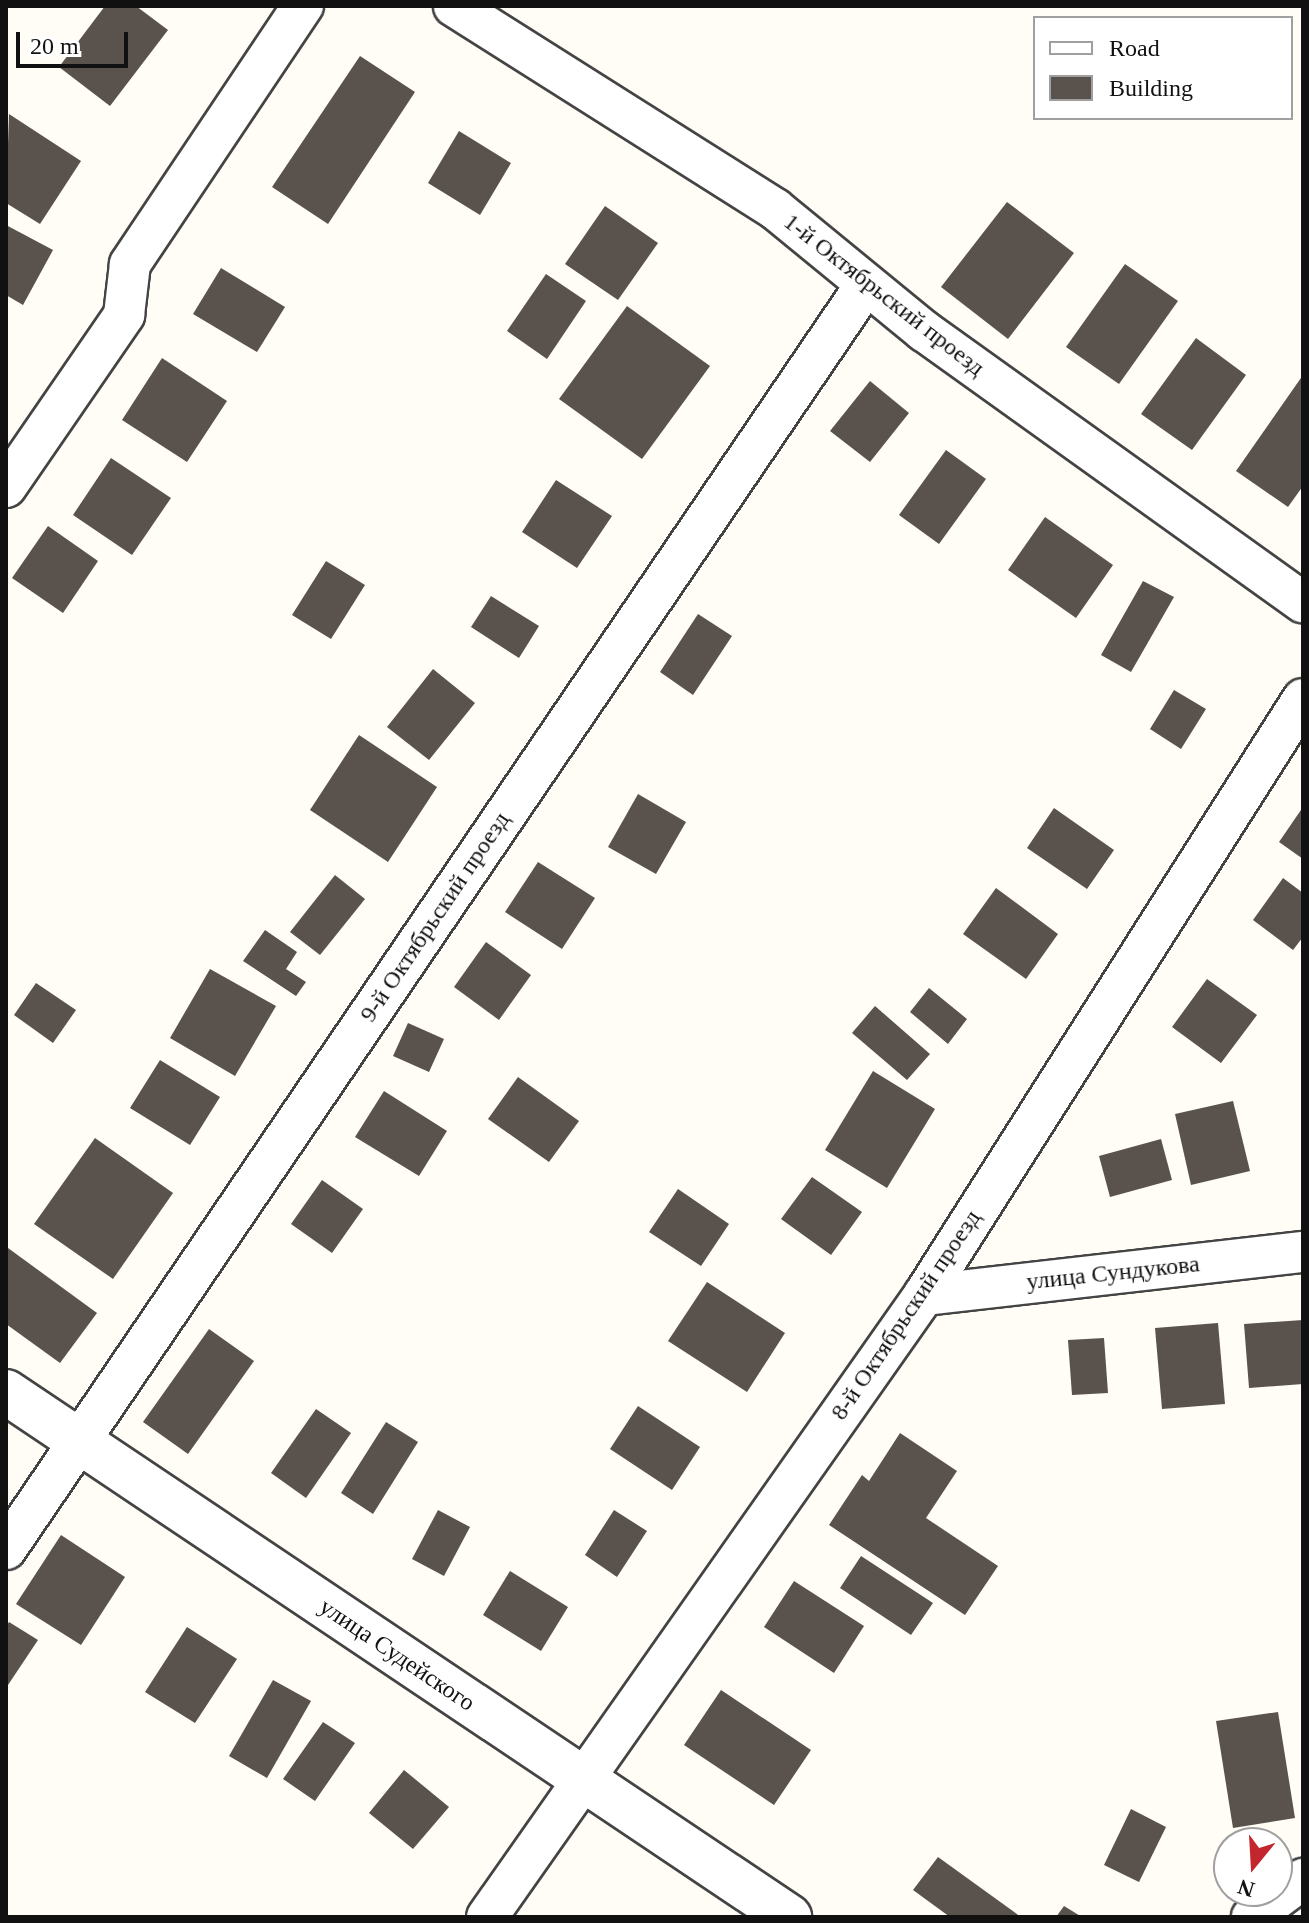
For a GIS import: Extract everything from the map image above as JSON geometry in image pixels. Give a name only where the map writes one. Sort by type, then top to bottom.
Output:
[{"type":"street","points":[[6,487],[124,315],[130,264],[303,6]]},
{"type":"street","name":"1-й Октябрьский проезд","points":[[454,6],[775,209],[865,286],[1303,602]]},
{"type":"street","name":"9-й Октябрьский проезд","points":[[6,1549],[865,286]]},
{"type":"street","name":"8-й Октябрьский проезд","points":[[487,1917],[579,1779],[924,1295],[1303,699]]},
{"type":"street","name":"улица Сундукова","points":[[924,1295],[1303,1252]]},
{"type":"street","name":"улица Судейского","points":[[6,1392],[789,1917]]},
{"type":"street","points":[[1252,1917],[1303,1879]]},
{"type":"building","points":[[105,6],[136,6],[168,30],[110,106],[59,67]]},
{"type":"building","points":[[360,56],[415,92],[328,224],[272,187]]},
{"type":"building","points":[[9,114],[81,161],[40,224],[6,203]]},
{"type":"building","points":[[459,131],[511,163],[480,215],[428,183]]},
{"type":"building","points":[[1007,202],[1074,253],[1008,339],[941,287]]},
{"type":"building","points":[[605,206],[658,243],[618,300],[565,264]]},
{"type":"building","points":[[6,225],[53,250],[23,305],[6,295]]},
{"type":"building","points":[[1125,264],[1178,301],[1119,384],[1066,347]]},
{"type":"building","points":[[221,268],[285,307],[257,352],[193,314]]},
{"type":"building","points":[[546,274],[586,301],[547,359],[507,331]]},
{"type":"building","points":[[627,306],[710,366],[642,459],[559,399]]},
{"type":"building","points":[[1196,338],[1246,375],[1192,450],[1141,414]]},
{"type":"building","points":[[162,358],[227,401],[187,462],[122,420]]},
{"type":"building","points":[[1303,375],[1303,486],[1288,507],[1236,471]]},
{"type":"building","points":[[870,381],[909,413],[870,462],[830,431]]},
{"type":"building","points":[[946,450],[986,479],[939,544],[899,515]]},
{"type":"building","points":[[111,458],[171,498],[132,555],[73,515]]},
{"type":"building","points":[[556,480],[612,516],[577,568],[522,532]]},
{"type":"building","points":[[1045,517],[1113,565],[1076,618],[1008,570]]},
{"type":"building","points":[[48,526],[98,561],[63,613],[12,578]]},
{"type":"building","points":[[326,561],[365,585],[331,639],[292,615]]},
{"type":"building","points":[[1143,581],[1174,597],[1131,672],[1101,655]]},
{"type":"building","points":[[491,596],[539,626],[519,658],[471,627]]},
{"type":"building","points":[[698,614],[732,636],[693,695],[660,672]]},
{"type":"building","points":[[433,669],[475,703],[429,760],[387,727]]},
{"type":"building","points":[[1174,690],[1206,709],[1181,749],[1150,729]]},
{"type":"building","points":[[359,735],[437,787],[388,862],[310,810]]},
{"type":"building","points":[[638,794],[686,822],[656,874],[608,847]]},
{"type":"building","points":[[1303,807],[1303,859],[1279,842]]},
{"type":"building","points":[[1054,808],[1114,850],[1087,889],[1027,848]]},
{"type":"building","points":[[538,862],[595,898],[562,949],[505,912]]},
{"type":"building","points":[[335,875],[365,899],[320,955],[290,932]]},
{"type":"building","points":[[1283,878],[1303,893],[1303,937],[1293,950],[1253,920]]},
{"type":"building","points":[[996,888],[1058,934],[1026,979],[963,934]]},
{"type":"building","points":[[265,930],[297,952],[286,969],[306,982],[296,996],[243,961]]},
{"type":"building","points":[[486,942],[531,975],[499,1020],[454,987]]},
{"type":"building","points":[[210,969],[276,1006],[235,1076],[170,1038]]},
{"type":"building","points":[[1207,979],[1257,1015],[1221,1063],[1172,1027]]},
{"type":"building","points":[[36,983],[76,1010],[53,1043],[14,1015]]},
{"type":"building","points":[[929,988],[967,1019],[948,1044],[910,1012]]},
{"type":"building","points":[[875,1006],[930,1054],[907,1080],[852,1033]]},
{"type":"building","points":[[408,1023],[444,1039],[429,1072],[393,1056]]},
{"type":"building","points":[[160,1060],[220,1097],[190,1145],[130,1108]]},
{"type":"building","points":[[873,1071],[935,1109],[887,1188],[825,1150]]},
{"type":"building","points":[[518,1077],[579,1121],[549,1162],[488,1119]]},
{"type":"building","points":[[384,1091],[447,1131],[419,1176],[355,1137]]},
{"type":"building","points":[[1233,1101],[1250,1171],[1191,1185],[1175,1114]]},
{"type":"building","points":[[95,1138],[173,1193],[113,1279],[34,1224]]},
{"type":"building","points":[[1161,1139],[1172,1180],[1110,1197],[1099,1156]]},
{"type":"building","points":[[812,1177],[862,1212],[831,1255],[781,1219]]},
{"type":"building","points":[[322,1180],[363,1209],[332,1253],[291,1224]]},
{"type":"building","points":[[678,1189],[729,1224],[701,1266],[649,1232]]},
{"type":"building","points":[[8,1248],[97,1313],[60,1363],[6,1324]]},
{"type":"building","points":[[707,1282],[785,1333],[747,1392],[668,1341]]},
{"type":"building","points":[[1303,1320],[1303,1384],[1249,1388],[1244,1324]]},
{"type":"building","points":[[1218,1323],[1225,1404],[1162,1409],[1155,1328]]},
{"type":"building","points":[[209,1329],[254,1361],[188,1454],[143,1422]]},
{"type":"building","points":[[1104,1338],[1108,1393],[1072,1395],[1068,1340]]},
{"type":"building","points":[[638,1406],[700,1447],[672,1490],[610,1449]]},
{"type":"building","points":[[316,1409],[351,1433],[306,1498],[271,1473]]},
{"type":"building","points":[[386,1422],[418,1442],[373,1514],[341,1493]]},
{"type":"building","points":[[900,1433],[957,1471],[926,1518],[998,1566],[965,1615],[829,1525],[862,1475],[869,1481]]},
{"type":"building","points":[[438,1510],[470,1527],[444,1576],[412,1559]]},
{"type":"building","points":[[614,1510],[647,1531],[617,1577],[585,1555]]},
{"type":"building","points":[[61,1535],[125,1577],[81,1645],[16,1604]]},
{"type":"building","points":[[861,1556],[933,1603],[911,1635],[840,1588]]},
{"type":"building","points":[[510,1571],[568,1607],[541,1651],[483,1615]]},
{"type":"building","points":[[794,1581],[864,1626],[834,1673],[764,1627]]},
{"type":"building","points":[[9,1622],[38,1640],[6,1688],[6,1627]]},
{"type":"building","points":[[187,1627],[237,1659],[195,1723],[145,1692]]},
{"type":"building","points":[[273,1680],[311,1701],[267,1778],[229,1756]]},
{"type":"building","points":[[721,1690],[811,1750],[774,1805],[684,1745]]},
{"type":"building","points":[[1278,1712],[1295,1818],[1233,1827],[1216,1721]]},
{"type":"building","points":[[323,1722],[355,1743],[315,1801],[283,1779]]},
{"type":"building","points":[[404,1770],[449,1807],[413,1849],[369,1813]]},
{"type":"building","points":[[1131,1809],[1166,1827],[1139,1882],[1104,1865]]},
{"type":"building","points":[[938,1857],[1021,1917],[950,1917],[913,1890]]},
{"type":"building","points":[[1064,1906],[1082,1917],[1056,1917]]}]
